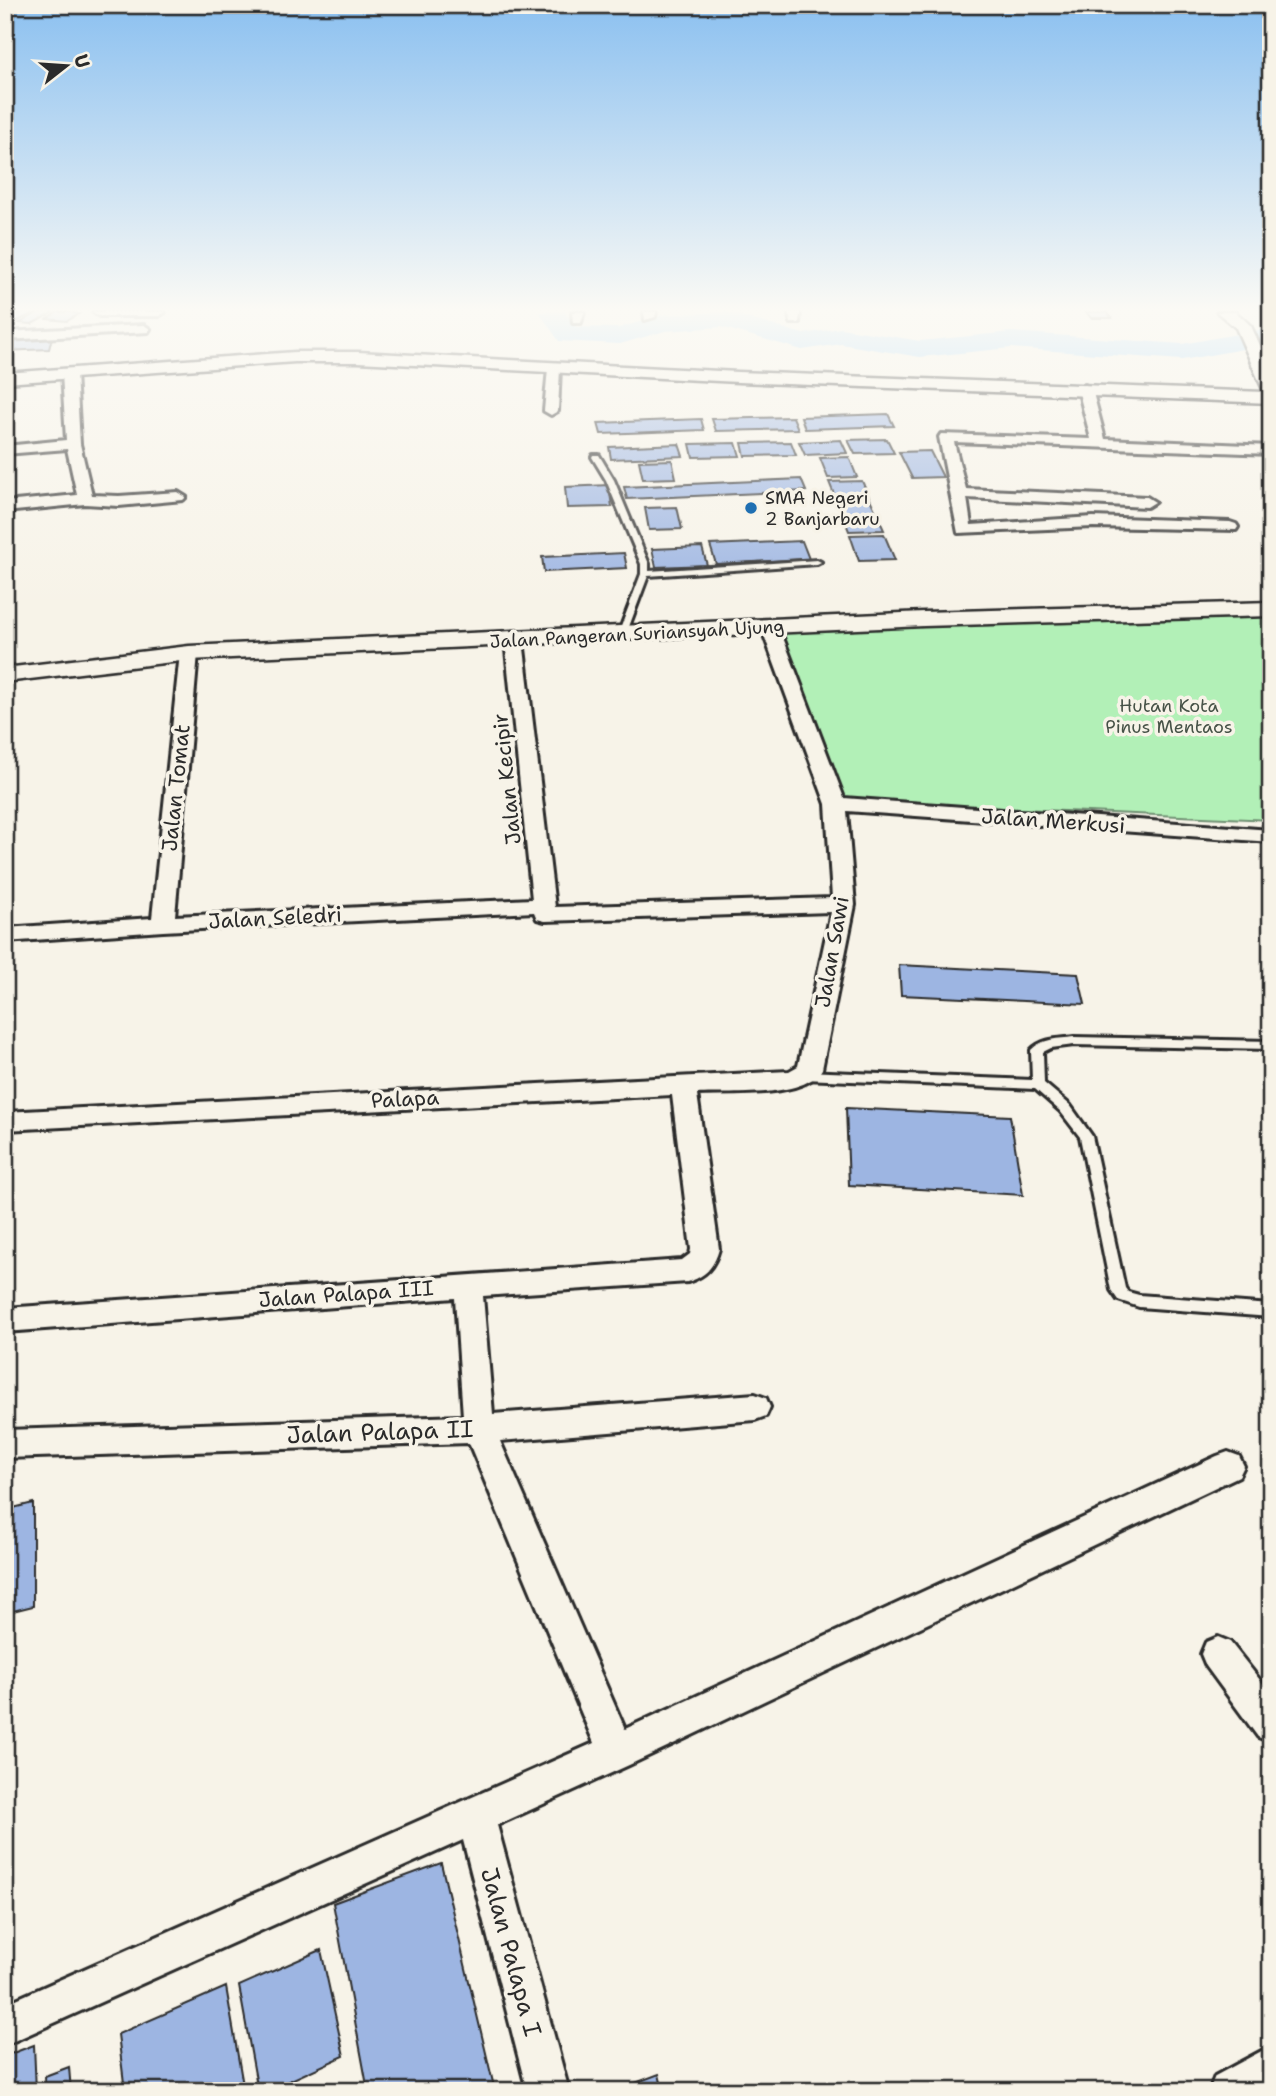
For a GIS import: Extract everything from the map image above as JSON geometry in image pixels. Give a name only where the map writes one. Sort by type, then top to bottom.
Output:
[{"type":"street","points":[[72,410],[74,443],[85,499]]},
{"type":"street","points":[[1090,410],[1099,442]]},
{"type":"street","points":[[1230,527],[1093,522],[964,530],[959,493],[946,437],[1271,450]]},
{"type":"street","points":[[5,450],[74,443]]},
{"type":"street","points":[[959,493],[1147,502]]},
{"type":"street","points":[[5,507],[85,499],[119,501],[178,497]]},
{"type":"street","name":"Jalan Pangeran Suriansyah Ujung","points":[[5,675],[189,653],[949,618],[1271,609]]},
{"type":"street","name":"Jalan Sawi","points":[[770,627],[836,804],[844,905],[810,1069],[804,1075]]},
{"type":"street","name":"Jalan Kecipir","points":[[514,640],[545,909]]},
{"type":"street","name":"Jalan Tomat","points":[[163,924],[189,653]]},
{"type":"street","name":"Jalan Merkusi","points":[[836,804],[1271,836]]},
{"type":"street","name":"Jalan Seledri","points":[[5,935],[163,924],[545,909],[844,905]]},
{"type":"street","name":"Palapa","points":[[5,1121],[790,1080],[804,1075]]},
{"type":"street","name":"Jalan Palapa III","points":[[5,1320],[468,1284],[688,1271],[702,1261],[705,1249],[683,1086]]},
{"type":"street","points":[[468,1284],[479,1429],[615,1752]]},
{"type":"street","name":"Jalan Palapa II","points":[[5,1444],[479,1429],[755,1407]]},
{"type":"street","points":[[5,2025],[615,1752],[1228,1466]]},
{"type":"street","points":[[1218,1654],[1271,1724]]},
{"type":"street","name":"Jalan Palapa I","points":[[475,1814],[548,2091]]},
{"type":"street","points":[[1230,2091],[1271,2067]]},
{"type":"lane","points":[[596,457],[620,500],[645,564],[645,574],[623,632]]},
{"type":"lane","points":[[645,574],[817,562]]},
{"type":"lane","points":[[1038,1084],[1037,1050],[1048,1044],[1074,1041],[1271,1045]]},
{"type":"lane","points":[[804,1075],[1038,1084],[1065,1108],[1086,1136],[1118,1290],[1124,1296],[1139,1301],[1271,1311]]},
{"type":"green space","name":"Hutan Kota Pinus Mentaos","points":[[1271,613],[1271,820],[839,801],[776,631]]},
{"type":"building","points":[[888,414],[894,426],[805,429],[801,417]]},
{"type":"building","points":[[793,417],[798,429],[716,431],[712,419]]},
{"type":"building","points":[[701,419],[704,430],[601,434],[598,423]]},
{"type":"building","points":[[887,439],[894,453],[855,454],[848,440]]},
{"type":"building","points":[[841,440],[847,453],[805,455],[799,442]]},
{"type":"building","points":[[791,442],[796,455],[745,456],[742,443]]},
{"type":"building","points":[[736,443],[740,456],[693,457],[690,444]]},
{"type":"building","points":[[679,444],[683,456],[611,459],[609,447]]},
{"type":"building","points":[[930,451],[943,477],[912,478],[899,452]]},
{"type":"building","points":[[849,457],[857,477],[828,478],[820,458]]},
{"type":"building","points":[[672,460],[676,478],[643,479],[639,461]]},
{"type":"building","points":[[801,479],[806,491],[627,499],[624,487]]},
{"type":"building","points":[[862,481],[884,530],[849,531],[829,482]]},
{"type":"building","points":[[609,485],[612,507],[567,508],[565,487]]},
{"type":"building","points":[[677,507],[682,529],[649,530],[645,508]]},
{"type":"building","points":[[884,534],[895,560],[859,561],[850,535]]},
{"type":"building","points":[[802,541],[809,559],[716,564],[710,545]]},
{"type":"building","points":[[702,547],[707,565],[656,567],[652,549]]},
{"type":"building","points":[[624,553],[627,568],[544,572],[542,557]]},
{"type":"building","points":[[899,965],[1078,974],[1085,1004],[901,995]]},
{"type":"building","points":[[846,1108],[1010,1116],[1023,1195],[849,1185]]},
{"type":"building","points":[[33,1503],[33,1606],[5,1613],[5,1510]]},
{"type":"building","points":[[441,1863],[495,2091],[368,2091],[333,1903]]},
{"type":"building","points":[[321,1950],[344,2056],[267,2091],[258,2091],[239,1986]]},
{"type":"building","points":[[226,1987],[244,2091],[125,2091],[118,2034]]},
{"type":"building","points":[[34,2045],[36,2091],[5,2091],[5,2056]]},
{"type":"building","points":[[69,2067],[71,2091],[46,2091],[45,2076]]},
{"type":"building","points":[[659,2074],[663,2091],[614,2091]]},
{"type":"place","name":"SMA Negeri 2 Banjarbaru","points":[[751,508]]}]
